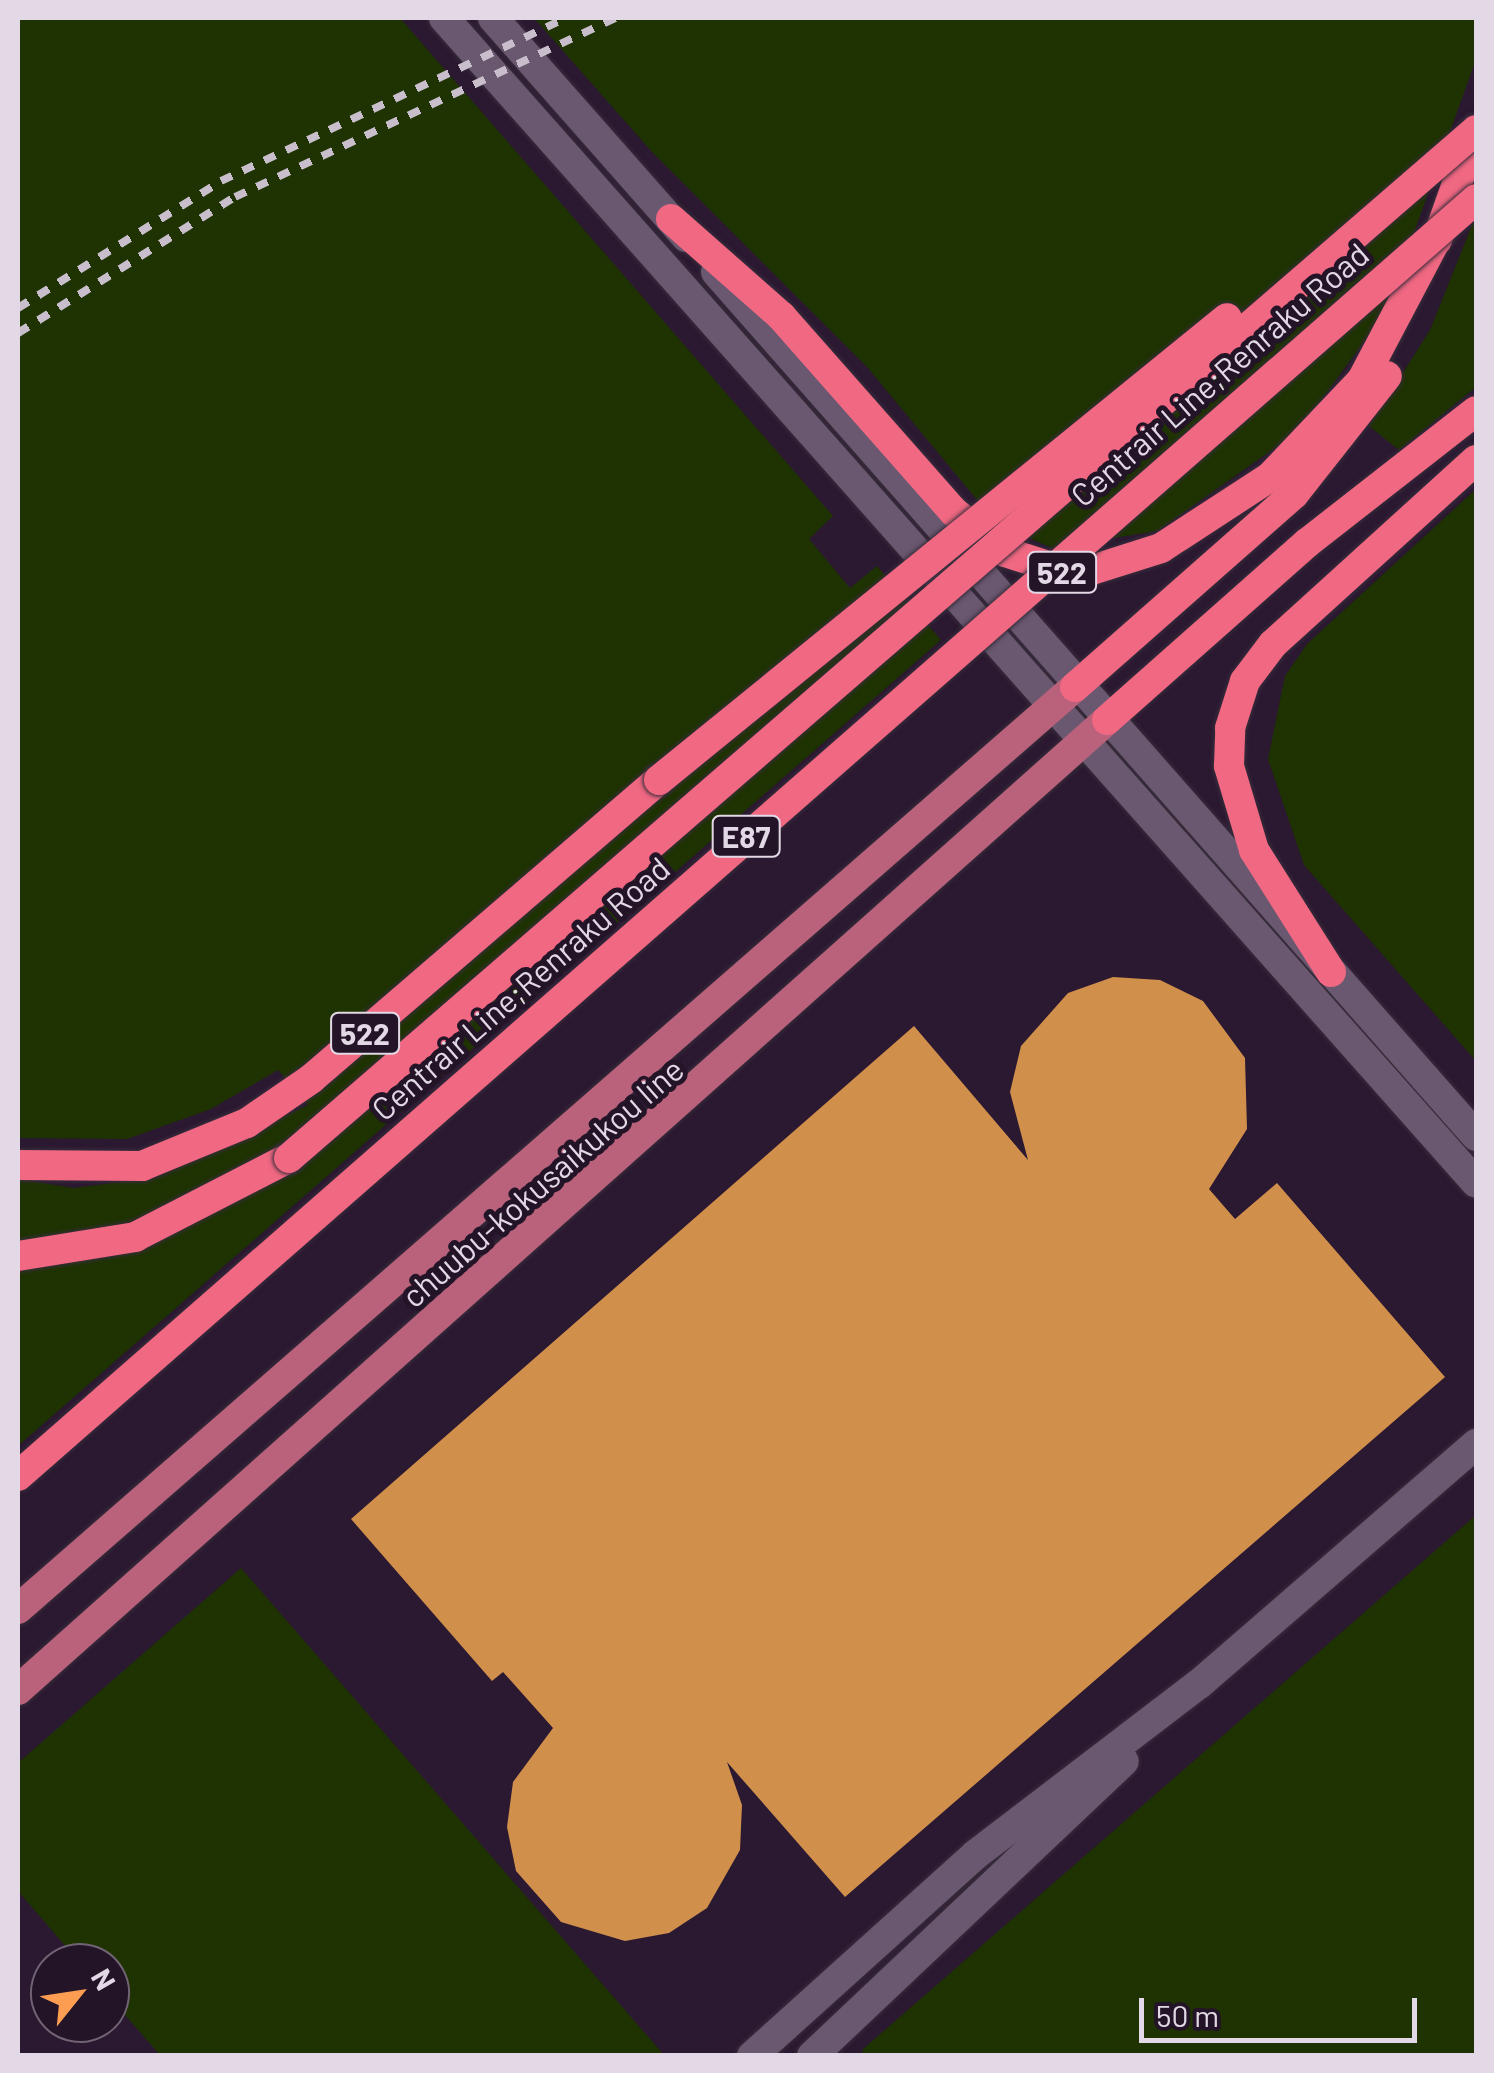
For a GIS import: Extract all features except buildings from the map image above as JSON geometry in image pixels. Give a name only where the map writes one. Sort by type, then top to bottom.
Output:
[{"type":"highway","name":"522","points":[[1075,687],[1294,494],[1344,438],[1403,348],[1476,130]]},
{"type":"highway","name":"Centrair Line;Renraku Road","points":[[18,1256],[136,1237],[289,1158],[1357,227],[1476,130]]},
{"type":"highway","name":"Centrair Line;Renraku Road","points":[[18,1476],[1476,199]]},
{"type":"highway","name":"522","points":[[671,219],[781,316],[954,512],[1005,552],[1076,575],[1161,548],[1281,466],[1362,380],[1439,234]]},
{"type":"highway","name":"522","points":[[18,1164],[142,1166],[220,1138],[282,1100],[1176,353],[1357,227]]},
{"type":"highway","points":[[1107,720],[1307,542],[1476,411]]},
{"type":"highway","points":[[1330,972],[1254,850],[1229,766],[1230,728],[1245,681],[1273,644],[1476,460]]},
{"type":"main road","name":"chuubu-kokusaikukou line","points":[[18,1608],[1075,687]]},
{"type":"main road","name":"chuubu-kokusaikukou line","points":[[18,1690],[1107,720]]},
{"type":"street","points":[[444,18],[1476,1183]]},
{"type":"street","points":[[493,18],[1075,687],[1476,1136]]},
{"type":"street","points":[[752,2056],[975,1855],[1199,1684],[1476,1444]]},
{"type":"street","points":[[812,2056],[1024,1863],[1199,1684]]},
{"type":"shaded area","points":[[18,18],[1476,18],[1476,2055],[18,2055]]},
{"type":"green space","points":[[400,18],[833,516],[809,539],[850,588],[877,566],[941,640],[18,1446],[18,1179],[74,1188],[158,1177],[308,1105],[278,1070],[211,1109],[127,1139],[18,1138],[18,19]]},
{"type":"green space","points":[[534,18],[1476,18],[1476,59],[1386,311],[1299,431],[1157,531],[1052,548],[997,524],[868,368],[653,153]]},
{"type":"green space","points":[[1476,215],[1476,387],[1399,450],[1369,426],[1430,330]]},
{"type":"green space","points":[[1476,489],[1476,1061],[1304,865],[1268,759],[1285,676],[1307,644]]},
{"type":"green space","points":[[1476,1515],[1476,2055],[862,2055],[863,2049]]},
{"type":"green space","points":[[241,1568],[664,2055],[160,2055],[130,2021],[130,1943],[63,1943],[18,1891],[18,1763]]},
{"type":"railway","points":[[18,308],[221,181],[566,18]]},
{"type":"railway","points":[[18,333],[235,197],[616,18]]}]
